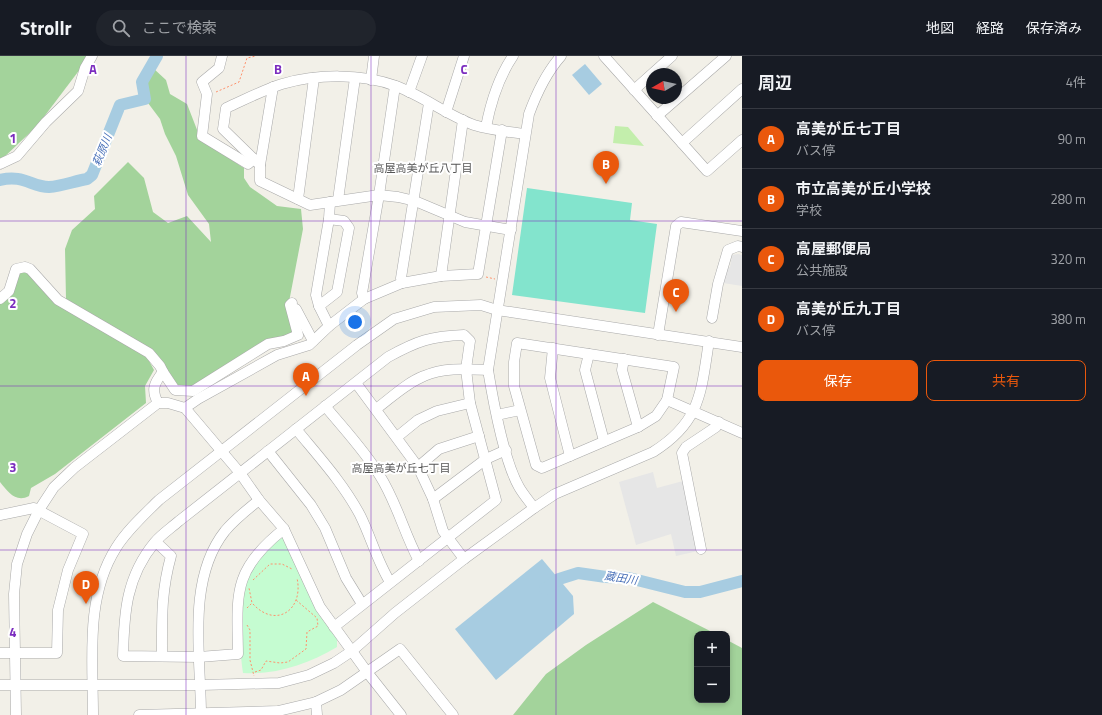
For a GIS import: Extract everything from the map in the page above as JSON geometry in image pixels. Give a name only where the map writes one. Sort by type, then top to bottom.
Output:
[{"type":"street","points":[[0,164],[17,156],[46,122],[78,91],[85,68],[92,56]]},
{"type":"street","points":[[222,56],[219,68],[202,82],[207,94],[202,136],[248,164],[257,162]]},
{"type":"street","points":[[371,80],[374,56]]},
{"type":"street","points":[[409,92],[422,56]]},
{"type":"street","points":[[446,112],[464,56]]},
{"type":"street","points":[[486,127],[491,103],[502,72],[513,56]]},
{"type":"street","points":[[534,508],[519,487],[506,450],[497,416],[488,370],[529,114],[536,95],[550,69],[561,56]]},
{"type":"street","points":[[634,90],[672,56]]},
{"type":"street","points":[[657,116],[726,56]]},
{"type":"street","points":[[610,58],[634,90],[707,171],[742,140]]},
{"type":"street","points":[[257,162],[223,129],[226,108],[273,87],[297,80],[314,78],[355,78],[395,86],[463,120],[486,127],[525,134]]},
{"type":"street","points":[[298,199],[314,78]]},
{"type":"street","points":[[329,326],[319,306],[316,295],[355,78]]},
{"type":"street","points":[[364,299],[362,293],[379,195],[395,86]]},
{"type":"street","points":[[273,87],[257,162],[260,181],[310,205],[379,195],[415,201],[465,222],[485,227],[511,230]]},
{"type":"street","points":[[682,143],[742,89]]},
{"type":"street","points":[[402,283],[401,278],[415,201],[429,103]]},
{"type":"street","points":[[440,276],[463,120]]},
{"type":"street","points":[[185,408],[198,399],[277,355],[309,345],[329,326],[364,299],[402,283],[440,276],[478,274],[502,130]]},
{"type":"street","points":[[319,306],[337,292],[349,228],[344,221],[329,219]]},
{"type":"street","points":[[658,335],[676,226],[681,222],[742,231]]},
{"type":"street","points":[[712,318],[718,284],[728,250],[738,246],[742,247]]},
{"type":"street","points":[[0,299],[8,291],[16,269],[25,267],[30,269],[58,300],[149,354],[160,366],[175,390],[193,391],[268,344],[284,341],[298,335],[290,305],[292,303],[313,341]]},
{"type":"street","points":[[93,715],[94,610],[105,572],[116,548],[134,526],[159,500],[357,345],[394,319],[434,307],[481,305],[497,310],[742,347]]},
{"type":"street","points":[[284,529],[255,556],[243,577],[237,598],[238,654],[199,657],[162,655],[124,656],[124,619],[128,590],[140,564],[156,542],[240,473],[388,357],[413,344],[439,336],[464,335],[470,341],[466,369],[470,403],[496,500],[334,627]]},
{"type":"street","points":[[0,685],[201,685],[279,683],[309,675],[334,663],[352,651],[395,613],[464,558],[534,508],[556,494],[653,452],[680,432],[694,411],[700,395],[709,341]]},
{"type":"street","points":[[517,343],[553,348],[674,367],[667,400],[656,416],[638,427],[542,468],[536,465],[520,410],[514,386],[514,362],[517,343]]},
{"type":"street","points":[[553,348],[550,378],[570,456]]},
{"type":"street","points":[[589,354],[585,370],[604,441]]},
{"type":"street","points":[[624,359],[622,370],[638,427]]},
{"type":"street","points":[[376,409],[402,389],[424,376],[445,370],[488,370]]},
{"type":"street","points":[[158,403],[153,388],[155,381],[163,372]]},
{"type":"street","points":[[356,383],[418,467],[433,499],[443,531],[464,558]]},
{"type":"street","points":[[667,400],[742,432]]},
{"type":"street","points":[[16,715],[14,594],[18,564],[27,534],[39,510],[54,487],[74,468],[158,403],[168,403],[185,408],[222,450],[284,529],[302,566],[311,589],[334,627],[401,715]]},
{"type":"street","points":[[398,438],[418,420],[437,411],[470,403]]},
{"type":"street","points":[[325,406],[380,476],[398,511],[410,545],[419,560]]},
{"type":"street","points":[[497,416],[520,410]]},
{"type":"street","points":[[701,549],[682,453],[686,447],[716,427],[719,422]]},
{"type":"street","points":[[296,429],[346,492],[360,516],[380,566],[390,582]]},
{"type":"street","points":[[418,467],[439,450],[479,436]]},
{"type":"street","points":[[433,499],[486,459],[506,450]]},
{"type":"street","points":[[268,451],[311,505],[325,528],[346,578],[362,604]]},
{"type":"street","points":[[201,714],[199,657],[202,583],[211,554],[225,532],[239,516],[260,500]]},
{"type":"street","points":[[0,515],[34,508],[83,534],[68,570],[58,610],[57,653],[0,653]]},
{"type":"street","points":[[156,542],[171,556],[164,582],[162,599],[162,655]]},
{"type":"street","points":[[139,715],[278,713],[316,702],[341,690],[400,649],[453,715]]},
{"type":"street","points":[[316,702],[317,715]]},
{"type":"path","points":[[207,94],[212,94],[239,82],[247,58],[256,56]]},
{"type":"path","points":[[478,274],[502,280]]},
{"type":"path","points":[[296,575],[298,596],[288,612],[269,616],[259,611],[252,603],[249,588],[252,580],[270,564],[282,564],[295,570],[302,566]]},
{"type":"path","points":[[255,672],[261,670],[266,661],[280,663],[288,662],[306,649],[307,632],[318,626],[317,618],[296,600]]},
{"type":"path","points":[[246,609],[252,603]]},
{"type":"path","points":[[244,622],[250,630],[250,660],[255,672],[254,684]]},
{"type":"green space","points":[[0,56],[90,56],[37,126],[0,161]]},
{"type":"green space","points":[[153,68],[166,80],[170,94],[187,104],[201,140],[244,168],[244,178],[250,187],[277,206],[301,209],[303,229],[289,302],[295,336],[268,346],[194,391],[171,386],[154,352],[66,299],[65,249],[72,230],[95,209],[94,196],[128,162],[144,178],[153,212],[168,223],[187,216],[211,242],[209,224],[188,195],[176,156],[165,134],[160,119],[145,99],[143,82]]},
{"type":"green space","points":[[615,126],[628,127],[644,146],[613,143]]},
{"type":"green space","points":[[527,188],[632,203],[630,220],[657,224],[645,313],[512,295]]},
{"type":"green space","points":[[23,271],[30,272],[56,302],[147,357],[154,370],[145,386],[146,403],[55,474],[31,488],[29,496],[20,498],[13,495],[0,482],[0,304],[17,274]]},
{"type":"green space","points":[[283,536],[337,639],[337,647],[315,659],[292,667],[268,672],[243,673],[240,626],[243,592],[247,577],[254,563],[263,551]]},
{"type":"green space","points":[[653,602],[710,631],[694,631],[694,703],[730,703],[730,642],[742,648],[742,715],[513,715],[546,674],[586,645]]},
{"type":"shaded area","points":[[732,255],[742,255],[742,286],[723,283],[725,270],[730,267]]},
{"type":"shaded area","points":[[653,472],[657,488],[683,481],[698,551],[676,556],[671,534],[636,545],[619,482]]},
{"type":"water","points":[[585,64],[602,84],[589,95],[572,75]]},
{"type":"water","points":[[542,559],[573,596],[574,614],[496,680],[455,629]]},
{"type":"waterway","name":"萩原川","points":[[0,180],[15,179],[49,187],[87,179],[92,175],[120,105],[145,99],[142,82],[157,56]]},
{"type":"waterway","name":"蔵田川","points":[[545,589],[559,579],[578,573],[606,577],[629,578],[685,592],[700,592],[742,581]]},
{"type":"place","name":"市立高美が丘小学校","points":[[606,184]]},
{"type":"place","name":"高屋郵便局","points":[[676,312]]},
{"type":"place","name":"高美が丘七丁目","points":[[306,396]]},
{"type":"place","name":"高美が丘九丁目","points":[[86,604]]},
{"type":"district","name":"高屋高美が丘八丁目","points":[[423,168]]},
{"type":"district","name":"高屋高美が丘七丁目","points":[[401,468]]}]
